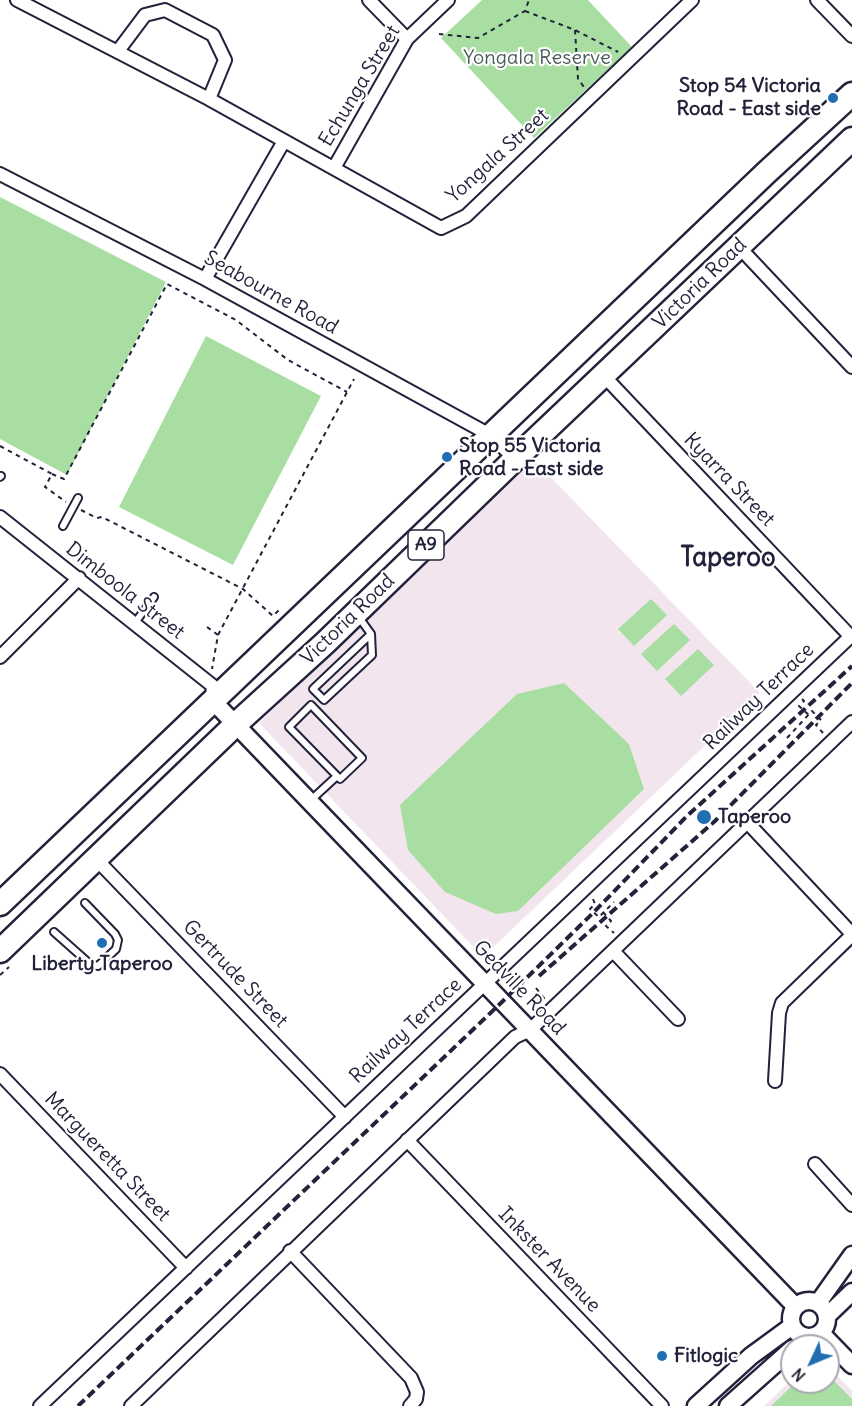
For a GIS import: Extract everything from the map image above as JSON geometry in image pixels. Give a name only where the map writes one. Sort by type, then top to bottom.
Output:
[{"type":"highway","name":"Victoria Road","points":[[0,904],[490,435],[852,94]]},
{"type":"highway","name":"Victoria Road","points":[[0,951],[852,139]]},
{"type":"street","name":"Yongala Street","points":[[16,0],[209,99],[441,228],[466,216],[692,0]]},
{"type":"street","points":[[369,0],[407,39]]},
{"type":"street","name":"Echunga Street","points":[[334,168],[407,39],[448,0]]},
{"type":"street","points":[[817,0],[852,36]]},
{"type":"street","points":[[118,51],[145,15],[165,10],[213,35],[225,60],[209,99]]},
{"type":"street","points":[[206,279],[284,141]]},
{"type":"street","name":"Seabourne Road","points":[[0,174],[206,279],[490,435],[515,459]]},
{"type":"street","points":[[739,247],[852,368]]},
{"type":"street","name":"Kyarra Street","points":[[604,376],[851,636]]},
{"type":"street","name":"Dimboola Street","points":[[0,518],[79,578],[213,686],[212,700]]},
{"type":"street","points":[[0,657],[79,578]]},
{"type":"street","name":"Railway Terrace","points":[[40,1406],[851,636]]},
{"type":"street","name":"Gedville Road","points":[[212,700],[795,1306]]},
{"type":"street","points":[[131,1406],[514,1037],[530,1030],[852,722]]},
{"type":"street","points":[[747,822],[852,935],[782,1003],[778,1013],[775,1081]]},
{"type":"street","name":"Gertrude Street","points":[[96,859],[345,1117]]},
{"type":"street","points":[[613,951],[678,1019]]},
{"type":"street","name":"Margueretta Street","points":[[0,1074],[186,1268]]},
{"type":"street","name":"Inkster Avenue","points":[[407,1140],[662,1406]]},
{"type":"street","points":[[815,1164],[852,1205]]},
{"type":"street","points":[[291,1251],[411,1378],[417,1392],[416,1399],[410,1406]]},
{"type":"street","points":[[822,1310],[852,1255]]},
{"type":"street","points":[[822,1310],[852,1292]]},
{"type":"street","points":[[799,1334],[792,1326],[790,1316],[795,1306],[807,1301],[822,1310],[827,1322],[814,1334]]},
{"type":"street","points":[[696,1406],[751,1356],[792,1326]]},
{"type":"street","points":[[728,1406],[780,1360]]},
{"type":"lane","points":[[63,526],[78,498]]},
{"type":"lane","points":[[134,624],[154,597]]},
{"type":"lane","points":[[356,613],[371,634],[372,655],[324,700],[313,689],[371,634]]},
{"type":"lane","points":[[311,705],[362,758],[340,779],[337,776],[289,727],[311,705]]},
{"type":"lane","points":[[311,801],[337,776]]},
{"type":"lane","points":[[54,932],[90,964],[98,966],[116,949],[118,940],[115,934],[84,903]]},
{"type":"path","points":[[439,34],[478,38],[525,11],[529,0]]},
{"type":"path","points":[[525,11],[574,30],[611,47],[623,56]]},
{"type":"path","points":[[574,30],[578,79],[586,90]]},
{"type":"path","points":[[0,446],[64,479],[167,284],[236,321],[288,360],[347,392]]},
{"type":"path","points":[[212,671],[218,635],[354,379]]},
{"type":"path","points":[[52,474],[45,487],[68,504]]},
{"type":"path","points":[[80,510],[97,518],[102,517],[243,590],[273,616],[280,609]]},
{"type":"path","points":[[207,627],[218,635]]},
{"type":"path","points":[[799,706],[810,716]]},
{"type":"path","points":[[787,738],[810,716],[812,711],[821,720],[816,725],[831,741]]},
{"type":"path","points":[[587,888],[595,904],[590,909],[599,917],[614,902]]},
{"type":"path","points":[[603,912],[611,921],[606,926],[613,933],[620,927],[628,936]]},
{"type":"path","points":[[536,988],[544,998],[541,1001]]},
{"type":"shaded area","points":[[533,459],[760,693],[483,957],[259,723]]},
{"type":"shaded area","points":[[840,1378],[852,1391],[852,1406],[764,1406],[780,1391],[780,1394],[840,1394]]},
{"type":"green space","name":"Yongala Reserve","points":[[482,0],[588,0],[632,47],[534,138],[441,38]]},
{"type":"green space","points":[[0,197],[166,282],[67,475],[0,439]]},
{"type":"green space","points":[[206,336],[321,396],[233,565],[119,507]]},
{"type":"green space","points":[[651,599],[667,615],[634,646],[618,629]]},
{"type":"green space","points":[[674,624],[690,640],[657,671],[641,654]]},
{"type":"green space","points":[[698,649],[714,665],[681,696],[665,679]]},
{"type":"green space","points":[[564,683],[629,744],[644,789],[518,911],[496,914],[445,892],[408,850],[400,805],[517,694]]},
{"type":"green space","points":[[840,1387],[852,1399],[852,1406],[771,1406],[784,1394],[840,1394]]},
{"type":"railway","points":[[78,1406],[503,1001],[687,816],[852,666]]},
{"type":"railway","points":[[539,976],[715,821],[852,683]]},
{"type":"place","name":"Stop 54 Victoria Road - East side","points":[[833,98]]},
{"type":"place","name":"Stop 55 Victoria Road - East side","points":[[447,457]]},
{"type":"place","name":"Taperoo","points":[[704,817]]},
{"type":"place","name":"Liberty Taperoo","points":[[102,943]]},
{"type":"place","name":"Fitlogic","points":[[662,1356]]},
{"type":"district","name":"Taperoo","points":[[728,559]]}]
